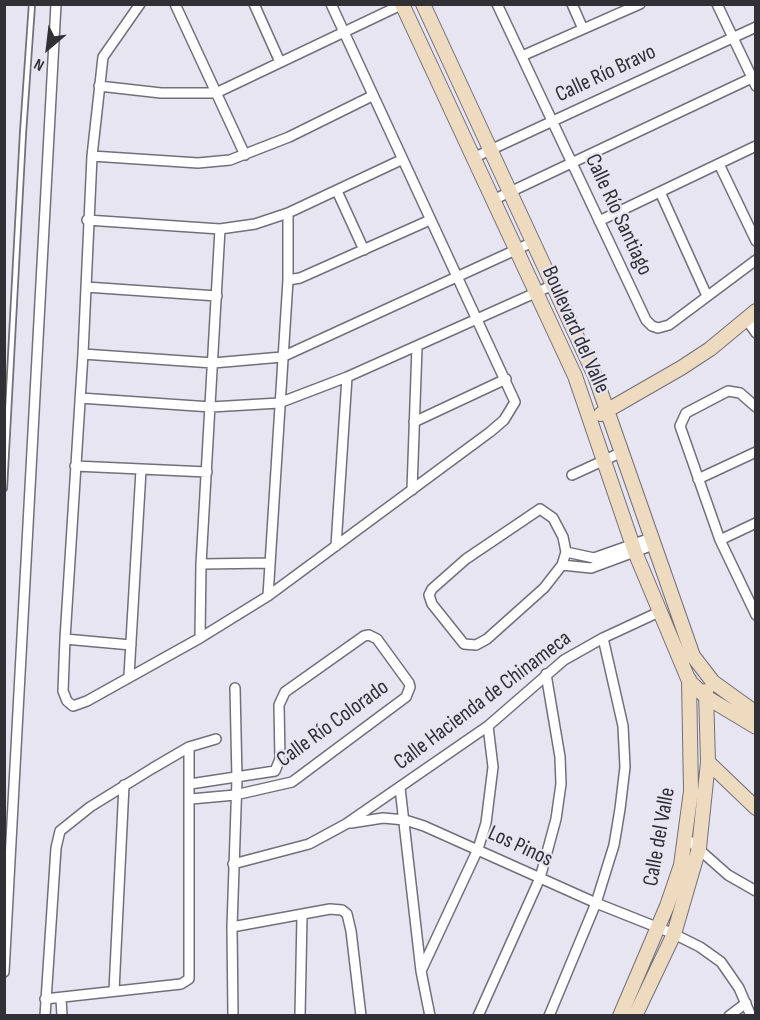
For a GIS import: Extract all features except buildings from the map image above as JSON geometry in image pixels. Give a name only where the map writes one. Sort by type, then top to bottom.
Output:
[{"type":"street","points":[[4,972],[56,4]]},
{"type":"street","points":[[140,4],[107,48],[101,66],[92,156],[63,691],[69,704],[77,706],[200,638],[268,596],[504,420],[515,402],[331,4]]},
{"type":"street","points":[[176,4],[245,155]]},
{"type":"street","points":[[254,4],[280,62]]},
{"type":"street","name":"Boulevard del Valle","points":[[423,4],[609,409],[620,453],[693,656],[706,674],[756,712]]},
{"type":"street","name":"Calle Río Santiago","points":[[497,4],[646,320],[652,326],[658,328],[669,325],[756,260]]},
{"type":"street","points":[[572,4],[583,29]]},
{"type":"street","points":[[522,56],[639,4]]},
{"type":"street","points":[[493,200],[754,80],[717,4]]},
{"type":"street","points":[[99,86],[161,93],[216,93],[402,5]]},
{"type":"street","name":"Boulevard del Valle","points":[[402,5],[575,376],[592,420],[634,548],[689,681]]},
{"type":"street","name":"Calle Río Bravo","points":[[473,158],[756,27]]},
{"type":"street","points":[[92,156],[215,162],[245,155],[289,137],[372,96]]},
{"type":"street","points":[[599,221],[756,146]]},
{"type":"street","points":[[87,220],[220,229],[255,224],[288,213],[402,160]]},
{"type":"street","points":[[719,164],[756,241]]},
{"type":"street","points":[[337,190],[364,250]]},
{"type":"street","points":[[660,192],[707,297]]},
{"type":"street","points":[[268,596],[288,280],[288,213]]},
{"type":"street","points":[[288,280],[300,278],[430,220]]},
{"type":"street","points":[[200,638],[201,564],[220,229]]},
{"type":"street","points":[[83,354],[213,363],[282,357],[533,242]]},
{"type":"street","points":[[80,398],[211,407],[279,403],[348,378],[553,285]]},
{"type":"street","points":[[86,287],[217,296]]},
{"type":"street","points":[[592,420],[681,368],[751,315],[756,333]]},
{"type":"street","points":[[411,490],[417,347]]},
{"type":"street","points":[[336,546],[348,378]]},
{"type":"street","points":[[414,422],[506,379]]},
{"type":"street","points":[[756,407],[740,393],[728,391],[686,413],[680,426],[681,436],[720,540],[752,598],[756,615]]},
{"type":"street","points":[[698,479],[756,452]]},
{"type":"street","points":[[572,475],[620,453]]},
{"type":"street","points":[[75,466],[207,472]]},
{"type":"street","points":[[129,676],[141,470]]},
{"type":"street","points":[[536,510],[544,510],[553,518],[563,537],[567,552],[562,565],[544,588],[487,639],[476,645],[470,646],[459,640],[430,599],[432,589],[437,583],[536,510]]},
{"type":"street","points":[[720,540],[756,523]]},
{"type":"street","points":[[562,565],[591,568],[652,541]]},
{"type":"street","points":[[567,552],[594,558],[634,548]]},
{"type":"street","points":[[201,564],[270,562]]},
{"type":"street","name":"Calle Hacienda de Chinameca","points":[[233,864],[309,844],[346,824],[488,726],[572,655],[659,612]]},
{"type":"street","name":"Calle Río Colorado","points":[[235,795],[283,785],[300,777],[406,697],[410,687],[409,683],[377,639],[369,635],[364,636],[285,692],[279,705],[277,768],[275,771],[237,779]]},
{"type":"street","points":[[549,1016],[596,903],[614,845],[625,767],[621,715],[603,638]]},
{"type":"street","points":[[65,639],[132,645]]},
{"type":"street","name":"Calle del Valle","points":[[620,1016],[675,885],[685,837],[692,752],[689,681],[693,656]]},
{"type":"street","name":"Calle del Valle","points":[[635,1016],[674,934],[699,848],[708,762],[706,674]]},
{"type":"street","points":[[478,1016],[540,878],[556,819],[561,784],[556,723],[546,675]]},
{"type":"street","points":[[689,681],[706,697],[756,727]]},
{"type":"street","points":[[233,1016],[233,864],[237,779],[235,688]]},
{"type":"street","points":[[421,971],[478,849],[492,793],[493,767],[488,726]]},
{"type":"street","points":[[45,1016],[57,836],[65,826],[124,785],[189,747],[216,739]]},
{"type":"street","points":[[45,999],[181,984],[189,979],[191,799],[189,747]]},
{"type":"street","points":[[708,762],[756,808]]},
{"type":"street","points":[[190,784],[237,779]]},
{"type":"street","points":[[114,991],[124,785]]},
{"type":"street","points":[[400,788],[421,971],[430,1016]]},
{"type":"street","points":[[191,799],[235,795]]},
{"type":"street","name":"Los Pinos","points":[[346,824],[383,818],[405,820],[478,849],[596,903],[674,934],[700,947],[721,962],[734,978],[751,1016]]},
{"type":"street","points":[[685,837],[728,875],[756,891]]},
{"type":"street","points":[[232,927],[337,909],[347,914],[361,1016]]},
{"type":"street","points":[[300,1016],[302,916]]},
{"type":"street","points":[[62,998],[62,1016]]},
{"type":"street","points":[[729,1016],[746,1003]]},
{"type":"lane","points":[[4,488],[32,4]]}]
